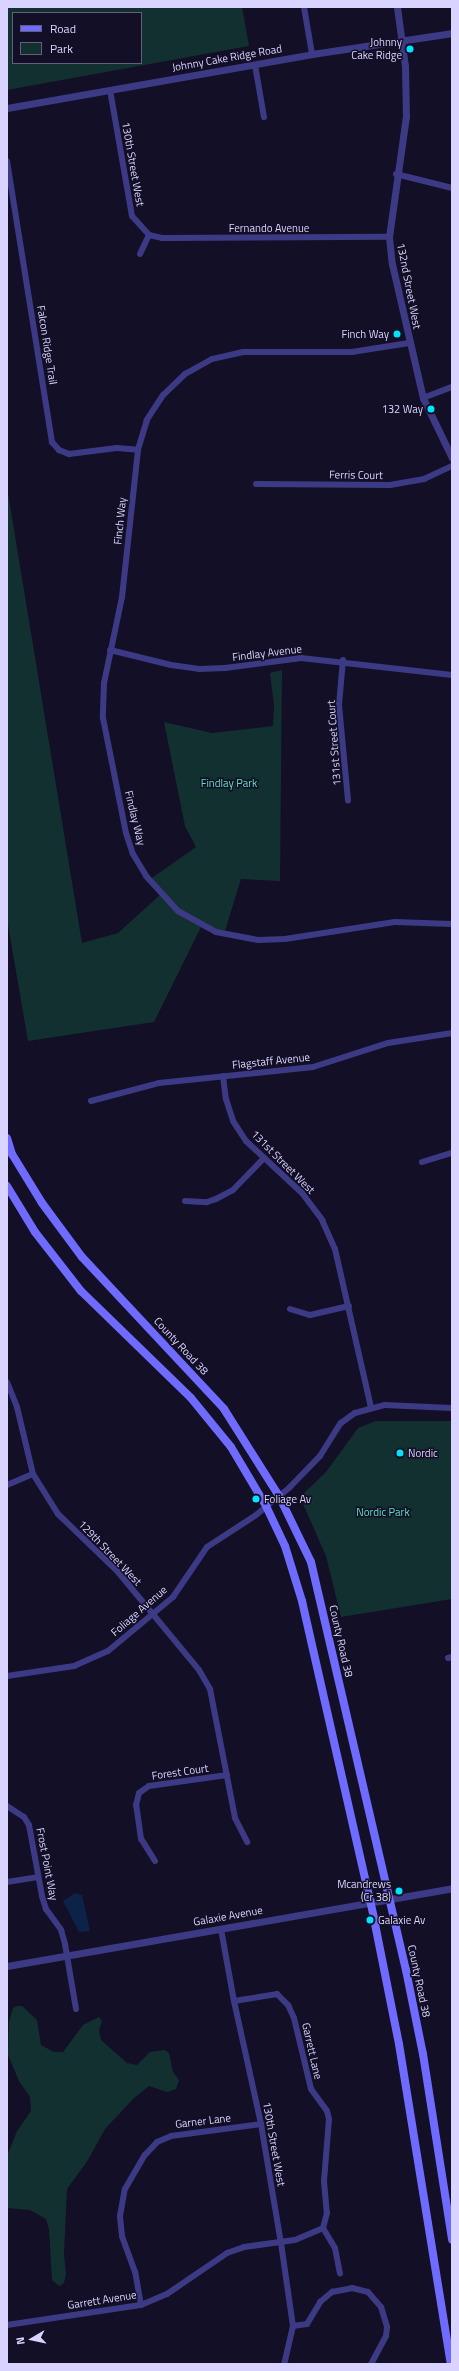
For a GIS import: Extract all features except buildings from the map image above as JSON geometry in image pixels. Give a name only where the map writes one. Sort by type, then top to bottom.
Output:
[{"type":"main road","name":"County Road 38","points":[[7,1138],[12,1154],[42,1203],[82,1257],[224,1409],[279,1496],[311,1562],[390,1899],[423,2054],[452,2240]]},
{"type":"main road","points":[[7,1186],[35,1232],[81,1291],[191,1398],[231,1446],[266,1506],[285,1546],[302,1602],[370,1903],[399,2044],[451,2364]]},
{"type":"street","points":[[304,7],[312,54]]},
{"type":"street","name":"132nd Street West","points":[[397,7],[400,40],[405,66],[406,116],[396,174],[389,237],[409,343],[424,398],[452,458]]},
{"type":"street","name":"Johnny Cake Ridge Road","points":[[7,108],[312,54],[400,40],[452,34]]},
{"type":"street","points":[[255,65],[264,117]]},
{"type":"street","name":"130th Street West","points":[[110,90],[132,216],[149,236]]},
{"type":"street","name":"Falcon Ridge Trail","points":[[7,161],[52,442],[59,450],[69,454],[116,448],[138,450]]},
{"type":"street","points":[[396,174],[452,188]]},
{"type":"street","points":[[140,254],[149,236]]},
{"type":"street","name":"Fernando Avenue","points":[[149,236],[162,238],[389,237]]},
{"type":"street","name":"Finch Way","points":[[110,650],[122,597],[138,450],[147,420],[163,395],[185,374],[212,359],[243,352],[352,352],[409,343]]},
{"type":"street","points":[[424,398],[452,387]]},
{"type":"street","name":"Ferris Court","points":[[256,484],[390,485],[424,479],[452,466]]},
{"type":"street","name":"Findlay Avenue","points":[[110,650],[170,665],[199,669],[225,668],[301,658],[343,660],[452,674]]},
{"type":"street","name":"Findlay Way","points":[[110,650],[104,683],[103,718],[126,833],[146,876],[178,911],[216,932],[258,940],[285,939],[395,922],[452,924]]},
{"type":"street","name":"131st Street Court","points":[[343,660],[339,705],[348,801]]},
{"type":"street","name":"Flagstaff Avenue","points":[[91,1101],[159,1083],[313,1067],[388,1043],[452,1033]]},
{"type":"street","name":"131st Street West","points":[[223,1076],[226,1099],[233,1121],[246,1141],[302,1193],[322,1220],[335,1249],[371,1407]]},
{"type":"street","points":[[422,1162],[452,1153]]},
{"type":"street","points":[[185,1201],[207,1202],[233,1190],[264,1158]]},
{"type":"street","points":[[290,1309],[310,1315],[349,1306]]},
{"type":"street","name":"129th Street West","points":[[7,1382],[17,1406],[33,1474],[58,1514],[118,1572],[199,1670],[210,1689],[235,1818],[247,1842]]},
{"type":"street","name":"Foliage Avenue","points":[[7,1676],[74,1666],[108,1651],[173,1597],[207,1547],[279,1496],[320,1456],[341,1423],[355,1413],[371,1407],[452,1408]]},
{"type":"street","points":[[7,1485],[33,1474]]},
{"type":"street","name":"Forest Court","points":[[155,1860],[141,1838],[136,1804],[139,1793],[149,1786],[227,1775]]},
{"type":"street","name":"Frost Point Way","points":[[7,1806],[24,1817],[29,1825],[38,1877],[46,1909],[61,1930],[76,2009]]},
{"type":"street","points":[[7,1882],[38,1877]]},
{"type":"street","name":"Galaxie Avenue","points":[[7,1966],[452,1888]]},
{"type":"street","name":"130th Street West","points":[[221,1929],[234,2001],[261,2124],[281,2242],[293,2326],[284,2364]]},
{"type":"street","name":"Garrett Lane","points":[[234,2001],[277,1994],[288,2004],[294,2018],[311,2089],[327,2110],[329,2119],[324,2181],[327,2213],[323,2228]]},
{"type":"street","name":"Garner Lane","points":[[141,2305],[135,2272],[122,2236],[120,2216],[125,2189],[145,2155],[157,2142],[171,2136],[261,2124]]},
{"type":"street","points":[[323,2228],[335,2248],[340,2274]]},
{"type":"street","name":"Garrett Avenue","points":[[7,2325],[141,2305],[167,2294],[227,2253],[244,2247],[281,2242],[323,2228]]},
{"type":"street","points":[[293,2326],[307,2324],[320,2302],[332,2292],[352,2288],[368,2292],[381,2306],[387,2327],[386,2336],[371,2364]]},
{"type":"green space","points":[[7,7],[242,7],[249,46],[7,90]]},
{"type":"green space","name":"Findlay Park","points":[[7,487],[82,943],[118,933],[160,895],[149,880],[196,847],[185,826],[164,722],[212,733],[273,726],[274,705],[270,673],[282,670],[280,881],[241,879],[224,934],[202,925],[154,1022],[28,1041],[7,919]]},
{"type":"green space","name":"Nordic Park","points":[[376,1421],[452,1421],[452,1599],[341,1617],[326,1556],[300,1497],[326,1472],[358,1428]]},
{"type":"green space","points":[[22,2006],[37,2020],[41,2045],[54,2052],[63,2052],[83,2025],[99,2017],[102,2021],[99,2030],[101,2040],[127,2063],[137,2065],[150,2052],[165,2050],[169,2053],[173,2072],[179,2080],[176,2089],[167,2092],[149,2086],[133,2099],[105,2129],[88,2160],[67,2189],[64,2254],[66,2274],[64,2283],[59,2286],[52,2280],[49,2229],[46,2219],[30,2210],[7,2208],[7,2156],[17,2131],[31,2111],[30,2097],[19,2081],[8,2055],[9,2021],[13,2008]]},
{"type":"water","points":[[75,1893],[82,1895],[90,1931],[79,1932],[63,1901]]},
{"type":"place","name":"Johnny Cake Ridge","points":[[410,49]]},
{"type":"place","name":"Finch Way","points":[[397,334]]},
{"type":"place","name":"132 Way","points":[[431,409]]},
{"type":"place","name":"Nordic","points":[[400,1453]]},
{"type":"place","name":"Foliage Av","points":[[256,1499]]},
{"type":"place","name":"Mcandrews (Cr 38)","points":[[399,1891]]},
{"type":"place","name":"Galaxie Av","points":[[370,1920]]}]
